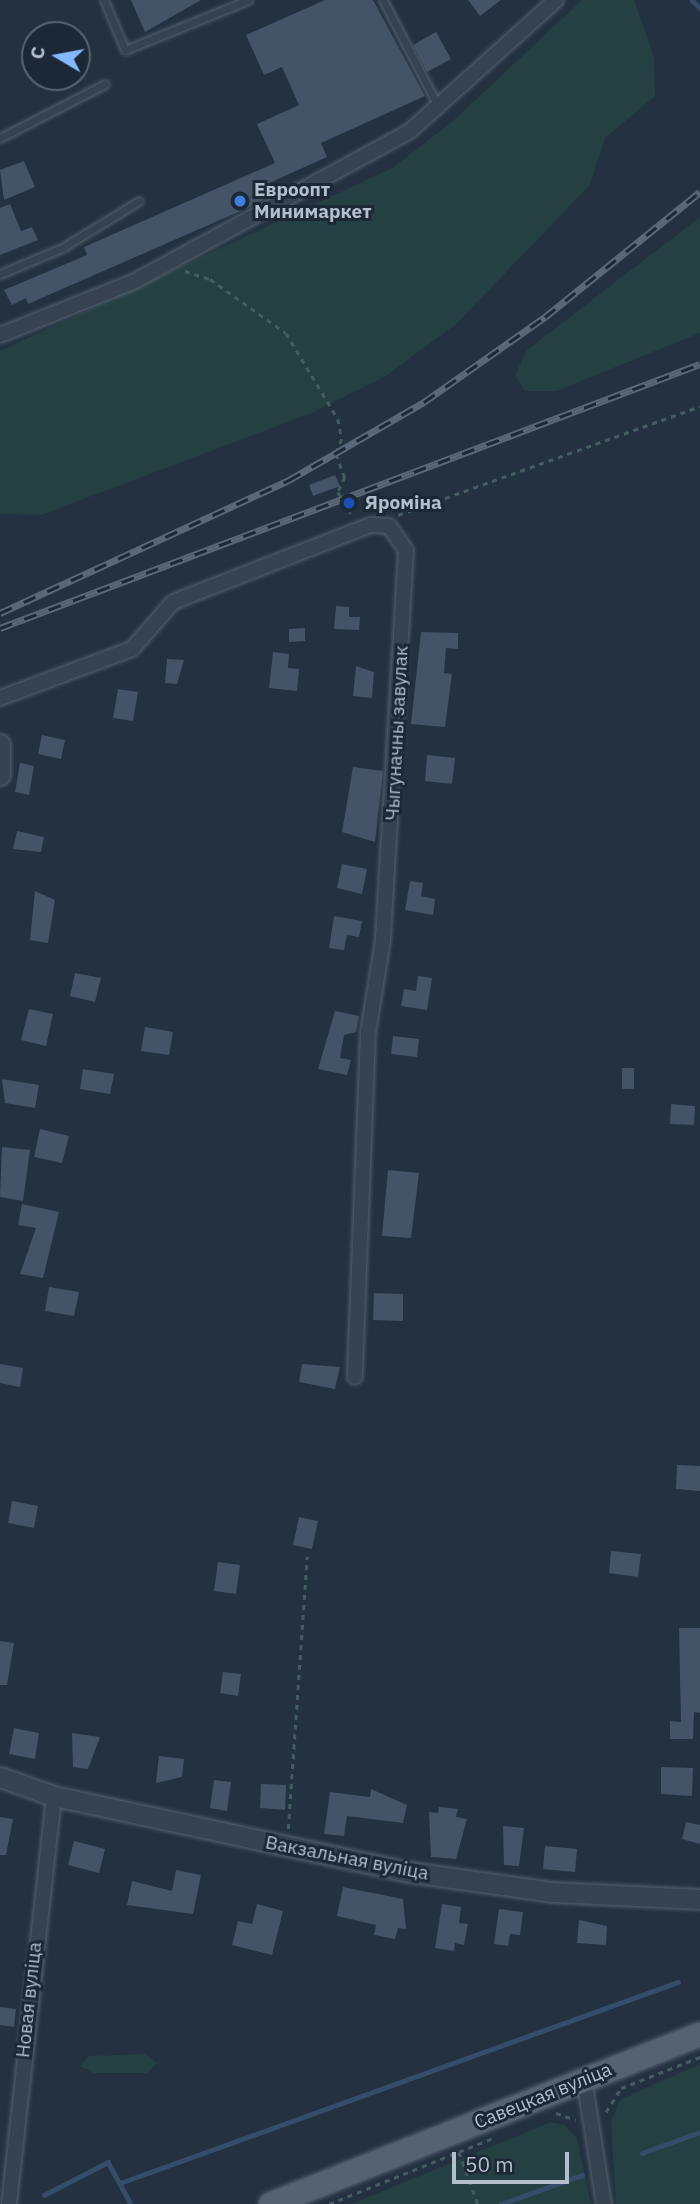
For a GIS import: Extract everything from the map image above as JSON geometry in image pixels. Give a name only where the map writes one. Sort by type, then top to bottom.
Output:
[{"type":"main road","name":"Савецкая вуліца","points":[[270,2204],[700,2034]]},
{"type":"street","points":[[0,335],[165,265],[410,131],[556,0]]},
{"type":"street","points":[[0,698],[132,649],[173,602],[371,525]]},
{"type":"street","name":"Чыгуначны завулак","points":[[355,1377],[369,1033],[383,940],[406,550],[389,526],[371,525]]},
{"type":"street","points":[[0,744],[0,775]]},
{"type":"street","name":"Вакзальная вуліца","points":[[0,1777],[54,1796],[287,1846],[482,1883],[700,1899]]},
{"type":"street","name":"Новая вуліца","points":[[9,2204],[6,2164],[54,1796]]},
{"type":"street","points":[[584,2079],[597,2143],[604,2204]]},
{"type":"lane","points":[[104,0],[125,50],[248,0]]},
{"type":"lane","points":[[383,0],[439,107]]},
{"type":"lane","points":[[0,138],[105,84]]},
{"type":"lane","points":[[0,274],[62,248],[139,201]]},
{"type":"path","points":[[165,265],[209,279],[286,332],[338,419],[342,439],[336,454],[345,477],[338,492],[346,514],[371,525],[700,406]]},
{"type":"path","points":[[287,1846],[307,1556]]},
{"type":"path","points":[[597,2143],[605,2140],[606,2109],[621,2088],[700,2057]]},
{"type":"path","points":[[544,2118],[563,2114],[581,2125]]},
{"type":"path","points":[[328,2204],[495,2137]]},
{"type":"path","points":[[459,2152],[477,2202]]},
{"type":"green space","points":[[582,0],[634,0],[654,57],[655,96],[605,138],[590,185],[456,324],[386,376],[309,414],[41,515],[0,514],[0,351],[392,168],[452,122]]},
{"type":"green space","points":[[700,217],[700,333],[556,391],[525,391],[515,375],[527,350]]},
{"type":"green space","points":[[145,2054],[157,2063],[147,2073],[93,2073],[80,2066],[88,2056]]},
{"type":"green space","points":[[700,2064],[700,2204],[616,2204],[611,2120],[621,2099]]},
{"type":"green space","points":[[551,2122],[565,2125],[577,2139],[591,2204],[351,2204]]},
{"type":"building","points":[[131,0],[201,0],[145,32]]},
{"type":"building","points":[[325,0],[373,0],[425,96],[321,143],[327,157],[267,184],[272,195],[252,206],[28,304],[26,298],[12,305],[4,290],[87,255],[84,247],[275,163],[257,124],[299,105],[282,67],[264,75],[246,35]]},
{"type":"building","points":[[468,0],[501,0],[480,16]]},
{"type":"building","points":[[436,32],[451,59],[427,72],[413,45]]},
{"type":"building","points":[[24,161],[35,187],[4,200],[0,170]]},
{"type":"building","points":[[10,204],[21,231],[32,227],[38,240],[0,255],[0,208]]},
{"type":"building","points":[[335,475],[340,486],[313,496],[309,485]]},
{"type":"building","points":[[336,606],[349,607],[349,617],[360,617],[359,630],[334,629]]},
{"type":"building","points":[[305,628],[305,641],[289,642],[289,629]]},
{"type":"building","points":[[421,632],[458,633],[458,649],[446,648],[444,673],[452,674],[445,727],[411,724]]},
{"type":"building","points":[[273,652],[289,654],[288,668],[299,669],[297,691],[269,688]]},
{"type":"building","points":[[167,659],[184,660],[177,684],[165,683]]},
{"type":"building","points":[[356,666],[374,672],[372,698],[353,696]]},
{"type":"building","points":[[118,689],[138,692],[133,721],[113,718]]},
{"type":"building","points":[[42,735],[65,740],[61,759],[38,754]]},
{"type":"building","points":[[427,755],[455,758],[452,784],[425,781]]},
{"type":"building","points":[[20,763],[34,766],[29,795],[15,792]]},
{"type":"building","points":[[353,767],[383,771],[375,842],[342,832]]},
{"type":"building","points":[[17,831],[44,837],[41,852],[13,849]]},
{"type":"building","points":[[342,864],[367,869],[362,894],[337,888]]},
{"type":"building","points":[[410,881],[423,883],[421,896],[435,899],[433,915],[405,910]]},
{"type":"building","points":[[35,891],[55,900],[48,943],[30,940]]},
{"type":"building","points":[[334,916],[362,921],[359,937],[347,935],[344,950],[329,948]]},
{"type":"building","points":[[75,973],[101,978],[95,1002],[70,996]]},
{"type":"building","points":[[418,976],[432,978],[427,1010],[401,1006],[404,989],[416,991]]},
{"type":"building","points":[[29,1009],[53,1014],[46,1046],[21,1040]]},
{"type":"building","points":[[335,1011],[359,1016],[356,1032],[344,1035],[340,1058],[351,1060],[347,1075],[318,1069]]},
{"type":"building","points":[[145,1027],[173,1032],[169,1055],[141,1051]]},
{"type":"building","points":[[393,1036],[419,1039],[417,1057],[391,1054]]},
{"type":"building","points":[[622,1068],[634,1068],[634,1089],[622,1089]]},
{"type":"building","points":[[83,1069],[114,1074],[110,1094],[80,1089]]},
{"type":"building","points":[[2,1079],[39,1085],[35,1108],[5,1103]]},
{"type":"building","points":[[671,1104],[695,1106],[694,1125],[670,1124]]},
{"type":"building","points":[[40,1129],[69,1136],[62,1163],[34,1157]]},
{"type":"building","points":[[2,1147],[30,1150],[23,1201],[0,1197]]},
{"type":"building","points":[[388,1170],[419,1173],[411,1238],[382,1236]]},
{"type":"building","points":[[22,1204],[59,1212],[43,1278],[20,1274],[36,1228],[18,1225]]},
{"type":"building","points":[[49,1287],[79,1292],[74,1316],[45,1311]]},
{"type":"building","points":[[374,1293],[403,1294],[403,1321],[373,1320]]},
{"type":"building","points":[[0,1364],[23,1368],[20,1387],[0,1383]]},
{"type":"building","points":[[302,1364],[340,1367],[335,1389],[299,1382]]},
{"type":"building","points":[[677,1465],[700,1466],[700,1491],[676,1489]]},
{"type":"building","points":[[12,1501],[38,1506],[34,1528],[8,1523]]},
{"type":"building","points":[[299,1517],[318,1521],[312,1549],[293,1545]]},
{"type":"building","points":[[611,1551],[641,1554],[638,1577],[609,1573]]},
{"type":"building","points":[[218,1562],[240,1565],[236,1594],[214,1591]]},
{"type":"building","points":[[679,1628],[700,1628],[700,1713],[694,1712],[693,1739],[670,1739],[670,1721],[681,1722]]},
{"type":"building","points":[[0,1641],[14,1643],[7,1685],[0,1685]]},
{"type":"building","points":[[223,1672],[241,1674],[238,1696],[220,1693]]},
{"type":"building","points":[[14,1728],[39,1733],[35,1759],[9,1754]]},
{"type":"building","points":[[72,1733],[100,1737],[88,1769],[73,1767]]},
{"type":"building","points":[[159,1756],[184,1759],[182,1777],[156,1783]]},
{"type":"building","points":[[661,1767],[693,1768],[692,1796],[661,1794]]},
{"type":"building","points":[[214,1780],[231,1782],[227,1811],[210,1808]]},
{"type":"building","points":[[261,1784],[286,1785],[285,1810],[260,1808]]},
{"type":"building","points":[[371,1789],[407,1805],[403,1823],[347,1816],[344,1836],[324,1834],[330,1792],[370,1797]]},
{"type":"building","points":[[439,1807],[458,1809],[456,1817],[467,1819],[456,1859],[431,1857],[429,1812],[438,1813]]},
{"type":"building","points":[[0,1817],[13,1819],[6,1855],[0,1855]]},
{"type":"building","points":[[686,1822],[700,1825],[700,1844],[682,1839]]},
{"type":"building","points":[[503,1826],[524,1828],[519,1866],[504,1865]]},
{"type":"building","points":[[74,1841],[105,1849],[99,1873],[68,1865]]},
{"type":"building","points":[[545,1846],[577,1849],[575,1872],[543,1869]]},
{"type":"building","points":[[176,1870],[201,1875],[193,1914],[127,1905],[132,1881],[172,1891]]},
{"type":"building","points":[[343,1887],[403,1899],[406,1929],[398,1928],[395,1939],[374,1935],[376,1925],[337,1916]]},
{"type":"building","points":[[257,1904],[283,1911],[272,1955],[232,1945],[238,1921],[252,1924]]},
{"type":"building","points":[[442,1904],[461,1907],[459,1923],[468,1924],[464,1945],[455,1943],[454,1951],[435,1948]]},
{"type":"building","points":[[499,1909],[523,1912],[520,1935],[510,1934],[508,1946],[494,1944]]},
{"type":"building","points":[[579,1920],[607,1926],[606,1945],[577,1943]]},
{"type":"building","points":[[0,2007],[16,2009],[14,2027],[0,2025]]},
{"type":"waterway","points":[[692,0],[700,8]]},
{"type":"waterway","points":[[120,2183],[678,1982]]},
{"type":"waterway","points":[[642,2153],[700,2132]]},
{"type":"waterway","points":[[44,2195],[108,2162],[131,2204]]},
{"type":"waterway","points":[[501,2204],[582,2175]]},
{"type":"railway","points":[[0,613],[289,480],[424,402],[545,317],[700,192]]},
{"type":"railway","points":[[0,628],[700,364]]},
{"type":"place","name":"Евроопт Минимаркет","points":[[240,201]]},
{"type":"place","name":"Яроміна","points":[[349,503]]}]
